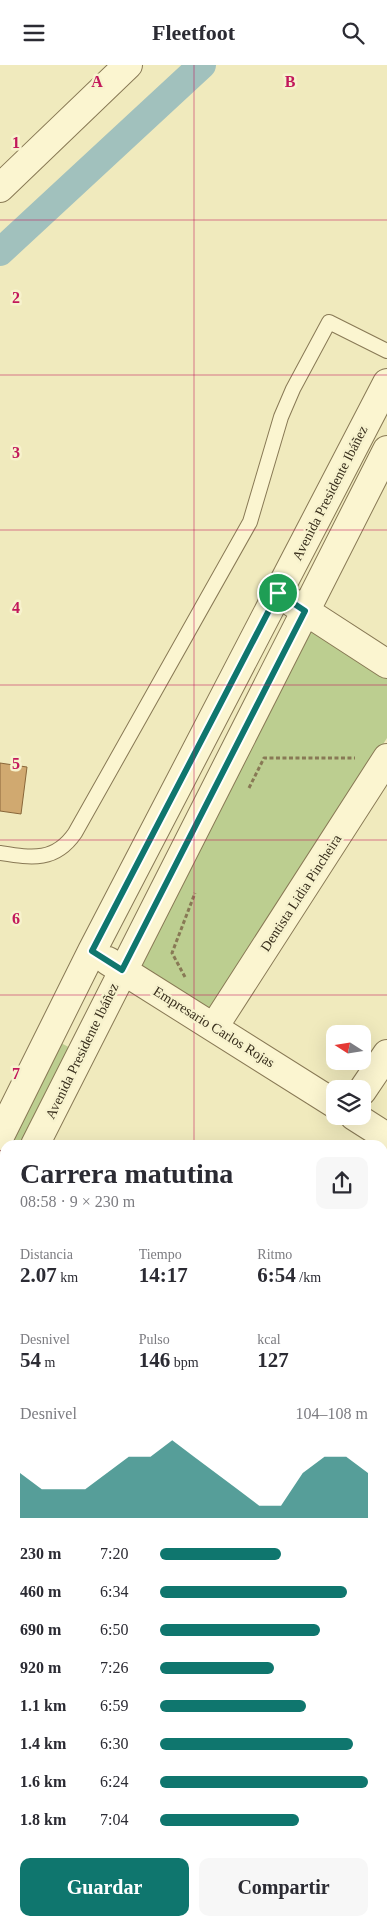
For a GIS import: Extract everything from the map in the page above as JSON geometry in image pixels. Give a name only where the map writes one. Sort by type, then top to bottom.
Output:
[{"type":"street","points":[[0,188],[128,65]]},
{"type":"street","name":"Avenida Presidente Ibáñez","points":[[0,1136],[92,951],[387,383]]},
{"type":"street","points":[[363,429],[387,445]]},
{"type":"street","name":"Avenida Presidente Ibáñez","points":[[37,1140],[387,450]]},
{"type":"street","points":[[278,593],[387,664]]},
{"type":"street","name":"Dentista Lidia Pincheira","points":[[214,1027],[376,758]]},
{"type":"street","name":"Empresario Carlos Rojas","points":[[92,951],[326,1098]]},
{"type":"street","points":[[369,1080],[387,1054]]},
{"type":"street","points":[[368,1125],[387,1137]]},
{"type":"lane","points":[[0,853],[25,857],[44,856],[62,848],[75,833],[250,522],[281,417],[293,389],[329,323],[387,351]]},
{"type":"path","points":[[246,792],[264,758],[376,758]]},
{"type":"path","points":[[189,985],[172,953],[198,885]]},
{"type":"green space","points":[[304,625],[387,677],[387,738],[210,1015],[134,965]]},
{"type":"green space","points":[[59,1042],[82,1054],[38,1140],[9,1140]]},
{"type":"building","points":[[0,763],[27,767],[21,814],[0,811]]},
{"type":"waterway","points":[[0,252],[202,65]]},
{"type":"route","points":[[278,593],[305,611],[122,970],[92,951],[278,593]]}]
